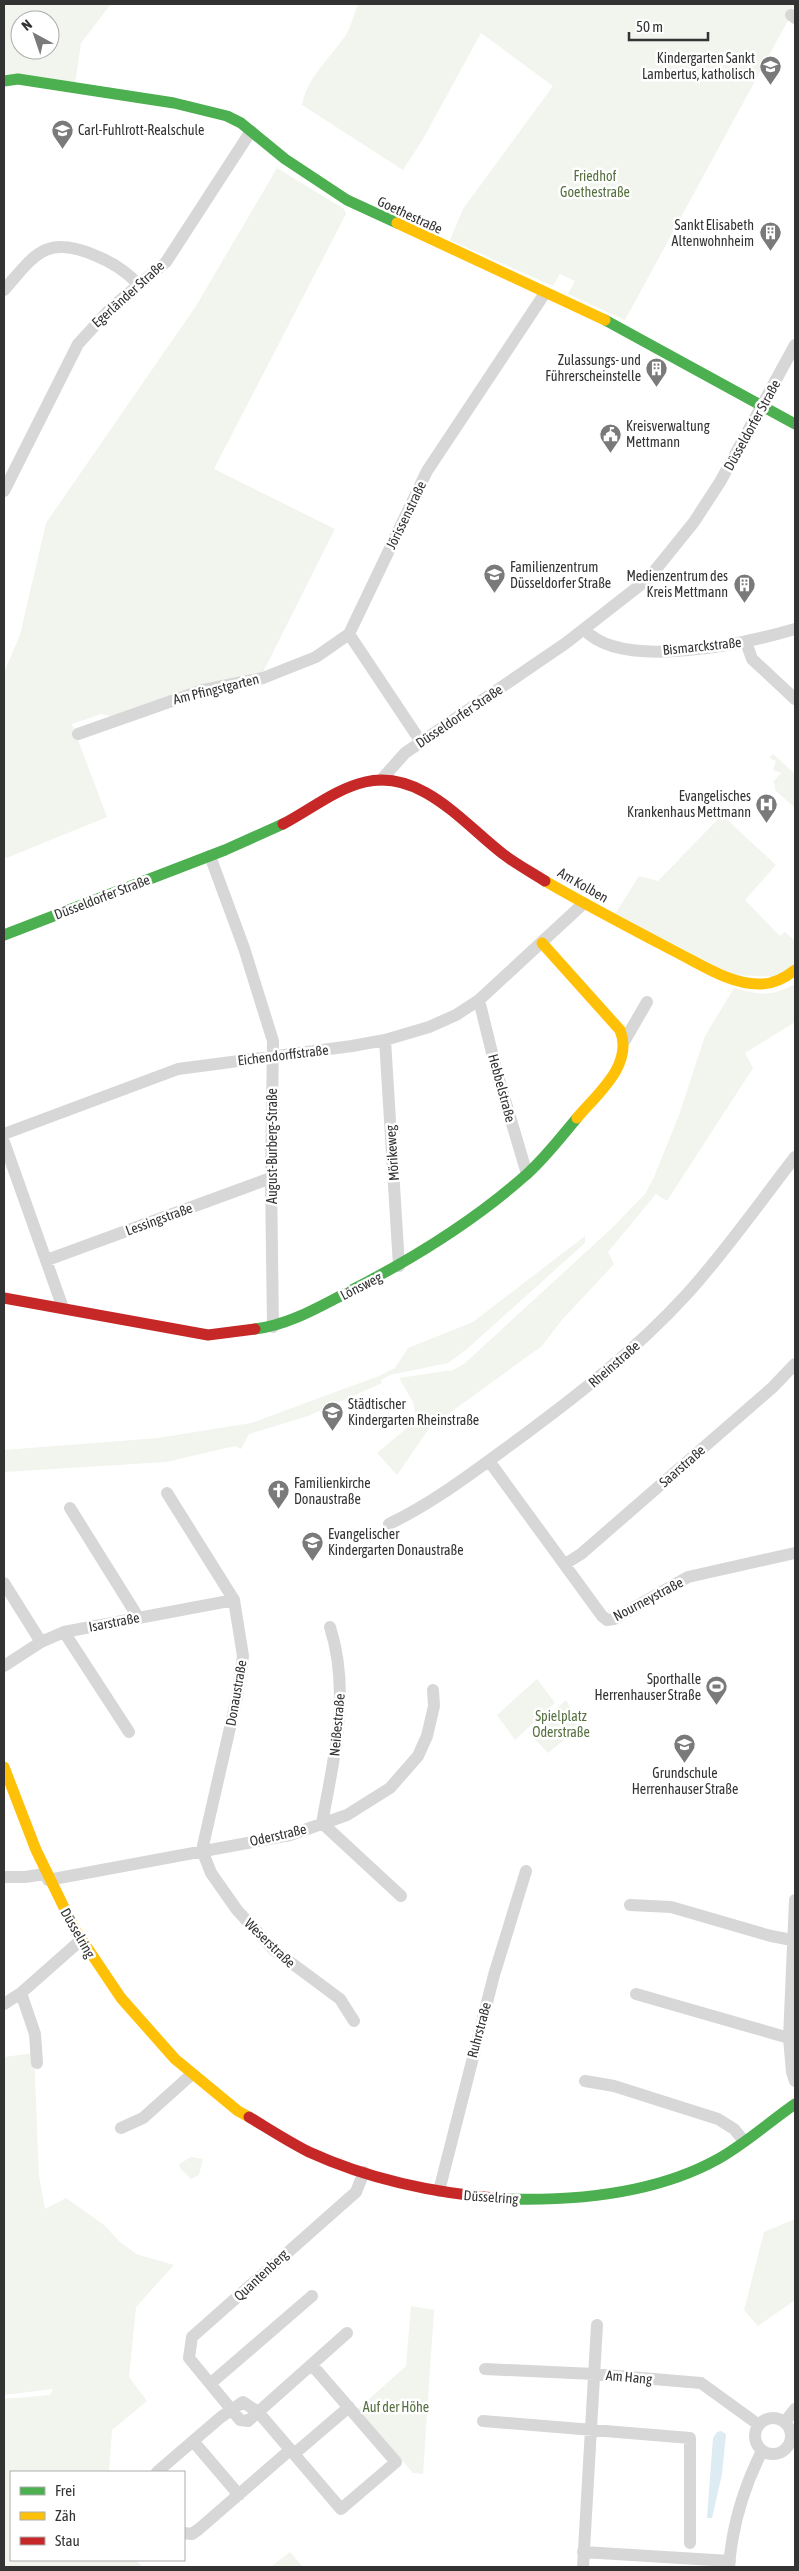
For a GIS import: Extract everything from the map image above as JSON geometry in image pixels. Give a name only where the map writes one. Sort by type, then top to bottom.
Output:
[{"type":"street","name":"Goethestraße","points":[[4,81],[18,79],[174,102],[227,116],[251,130],[285,159],[347,200],[606,322],[795,424]]},
{"type":"street","name":"Egerländer Straße","points":[[4,491],[78,344],[101,317],[166,262],[251,130]]},
{"type":"street","points":[[4,290],[33,258],[43,251],[59,245],[74,246],[108,260],[139,285]]},
{"type":"street","name":"Jörissenstraße","points":[[349,634],[427,471],[545,293]]},
{"type":"street","name":"Düsseldorfer Straße","points":[[4,935],[210,856],[287,822],[348,788],[363,782],[381,780],[396,761],[421,742],[584,629],[640,587],[666,559],[715,491],[795,345]]},
{"type":"street","name":"Bismarckstraße","points":[[584,629],[590,636],[607,646],[665,652],[746,642],[795,629]]},
{"type":"street","points":[[349,634],[421,742]]},
{"type":"street","name":"Am Pfingstgarten","points":[[78,734],[203,690],[262,678],[316,657],[349,634]]},
{"type":"street","points":[[746,642],[752,659],[795,699]]},
{"type":"street","name":"Am Kolben","points":[[381,780],[410,786],[428,794],[494,849],[584,903],[732,980],[744,984],[768,985],[784,979],[795,970]]},
{"type":"street","name":"August-Burberg-Straße","points":[[210,856],[244,948],[273,1041],[271,1178],[273,1327]]},
{"type":"street","points":[[584,903],[542,943],[615,1023],[624,1040]]},
{"type":"street","name":"Eichendorffstraße","points":[[4,1134],[167,1072],[273,1058],[385,1040],[429,1027],[456,1015],[479,1000],[542,943]]},
{"type":"street","name":"Hebbelstraße","points":[[479,1000],[526,1174]]},
{"type":"street","name":"Lönsweg","points":[[4,1298],[208,1334],[273,1327],[307,1313],[399,1266],[470,1220],[526,1174],[615,1073],[624,1053],[624,1040],[647,1002]]},
{"type":"street","name":"Mörikeweg","points":[[385,1040],[399,1266]]},
{"type":"street","points":[[4,1142],[63,1308]]},
{"type":"street","name":"Rheinstraße","points":[[388,1524],[412,1513],[489,1461],[574,1399],[642,1339],[688,1293],[795,1157]]},
{"type":"street","name":"Lessingstraße","points":[[47,1260],[271,1178]]},
{"type":"street","name":"Saarstraße","points":[[566,1564],[717,1436],[773,1387],[795,1364]]},
{"type":"street","name":"Nourneystraße","points":[[489,1461],[566,1564],[602,1616],[607,1620],[614,1619],[688,1577],[795,1553]]},
{"type":"street","name":"Donaustraße","points":[[167,1493],[234,1600],[243,1656],[238,1697],[202,1850]]},
{"type":"street","points":[[70,1508],[138,1617]]},
{"type":"street","points":[[4,1583],[41,1642]]},
{"type":"street","name":"Isarstraße","points":[[4,1666],[41,1642],[64,1632],[234,1600]]},
{"type":"street","name":"Neißestraße","points":[[322,1823],[340,1716],[340,1672],[337,1651],[330,1627]]},
{"type":"street","points":[[64,1632],[129,1732]]},
{"type":"street","name":"Oderstraße","points":[[4,1877],[47,1877],[290,1835],[347,1815],[390,1788],[418,1756],[427,1736],[434,1706],[433,1690]]},
{"type":"street","name":"Düsselring","points":[[4,1767],[47,1877],[81,1940],[101,1971],[151,2036],[192,2076],[226,2103],[276,2134],[314,2153],[364,2172],[439,2191],[510,2200],[577,2197],[622,2190],[704,2167],[795,2104]]},
{"type":"street","points":[[322,1823],[401,1896]]},
{"type":"street","name":"Weserstraße","points":[[202,1850],[211,1873],[237,1910],[274,1950],[340,2000],[354,2021]]},
{"type":"street","name":"Ruhrstraße","points":[[439,2191],[494,1975],[526,1871]]},
{"type":"street","points":[[795,1900],[789,2038],[792,2072],[795,2081]]},
{"type":"street","points":[[630,1904],[671,1906],[771,1936],[792,1940]]},
{"type":"street","points":[[4,2004],[21,1993],[81,1940]]},
{"type":"street","points":[[21,1993],[35,2034],[37,2063]]},
{"type":"street","points":[[636,1994],[789,2038]]},
{"type":"street","points":[[121,2128],[143,2118],[192,2076]]},
{"type":"street","points":[[585,2081],[614,2086],[718,2119],[734,2129],[744,2141]]},
{"type":"street","name":"Quantenberg","points":[[258,2412],[245,2422],[231,2409],[189,2358],[192,2336],[356,2192],[364,2172]]},
{"type":"street","points":[[211,2383],[312,2296]]},
{"type":"street","points":[[582,2567],[597,2325]]},
{"type":"street","points":[[312,2365],[396,2462],[342,2509],[258,2412],[347,2333]]},
{"type":"street","name":"Am Hang","points":[[485,2369],[594,2374],[701,2383],[759,2425]]},
{"type":"street","points":[[185,2534],[192,2534],[199,2529],[349,2407]]},
{"type":"street","points":[[157,2471],[231,2409]]},
{"type":"street","points":[[784,2422],[795,2409]]},
{"type":"street","points":[[773,2418],[784,2422],[791,2435],[791,2450],[773,2455],[762,2451],[754,2439],[759,2425],[766,2419],[773,2418]]},
{"type":"street","points":[[483,2421],[690,2438],[690,2543]]},
{"type":"street","points":[[194,2441],[240,2495]]},
{"type":"street","points":[[583,2552],[730,2564],[740,2501],[762,2451]]},
{"type":"green space","points":[[4,4],[111,4],[81,43],[75,85],[4,77]]},
{"type":"green space","name":"Friedhof Goethestraße","points":[[358,4],[795,4],[791,15],[625,320],[568,294],[575,281],[560,274],[553,286],[450,240],[463,209],[553,86],[481,33],[423,139],[403,170],[302,105],[314,76],[347,33]]},
{"type":"green space","points":[[277,168],[344,209],[346,214],[214,469],[335,529],[262,674],[110,716],[101,714],[72,724],[107,817],[4,859],[4,672],[20,635],[46,523],[196,306]]},
{"type":"green space","points":[[773,754],[795,774],[795,808],[775,790],[773,782],[781,773],[773,770],[776,761],[769,758]]},
{"type":"green space","points":[[722,815],[776,865],[745,900],[780,936],[785,932],[795,941],[795,963],[776,977],[733,975],[615,914],[639,876],[658,881]]},
{"type":"green space","points":[[795,984],[795,1022],[745,1053],[753,1068],[667,1201],[656,1194],[608,1252],[614,1264],[562,1320],[542,1346],[430,1427],[397,1475],[377,1453],[408,1427],[416,1416],[413,1402],[399,1378],[453,1370],[464,1364],[612,1228],[645,1194],[654,1177],[679,1115],[705,1036],[734,988],[765,994],[779,991]]},
{"type":"green space","points":[[585,1236],[585,1243],[467,1349],[448,1363],[390,1375],[381,1380],[382,1383],[308,1416],[249,1434],[241,1449],[235,1446],[166,1462],[4,1472],[4,1450],[158,1438],[251,1423],[379,1376],[395,1368],[408,1348],[473,1322]]},
{"type":"green space","points":[[537,1679],[555,1703],[515,1740],[497,1715]]},
{"type":"green space","name":"Spielplatz Oderstraße","points":[[566,1700],[581,1726],[548,1753],[529,1733]]},
{"type":"green space","points":[[34,2053],[39,2176],[45,2209],[66,2198],[104,2225],[119,2241],[136,2254],[174,2265],[136,2307],[129,2377],[147,2401],[112,2430],[109,2471],[10,2471],[10,2561],[137,2561],[142,2567],[4,2567],[4,2399],[50,2395],[53,2389],[4,2395],[4,2057]]},
{"type":"green space","points":[[191,2157],[203,2159],[199,2175],[191,2179],[180,2168],[179,2164]]},
{"type":"green space","points":[[795,2219],[795,2300],[758,2326],[744,2310],[764,2232]]},
{"type":"green space","name":"Auf der Höhe","points":[[411,2306],[434,2310],[423,2474],[413,2473],[358,2409],[406,2366]]},
{"type":"green space","points":[[290,2552],[303,2567],[271,2567]]},
{"type":"shaded area","points":[[721,2431],[726,2434],[722,2474],[712,2518],[707,2518],[713,2438],[717,2432]]},
{"type":"traffic: fast","points":[[4,81],[18,79],[174,103],[227,116],[241,123],[285,159],[347,200],[397,223]]},
{"type":"traffic: fast","points":[[605,320],[795,424]]},
{"type":"traffic: fast","points":[[4,935],[225,850],[283,824]]},
{"type":"traffic: fast","points":[[255,1329],[279,1324],[313,1310],[440,1240],[485,1209],[527,1174],[547,1154],[577,1118]]},
{"type":"traffic: fast","points":[[506,2199],[560,2199],[615,2193],[642,2188],[668,2180],[694,2171],[718,2159],[795,2104]]},
{"type":"traffic: slow","points":[[397,223],[605,320]]},
{"type":"traffic: slow","points":[[545,881],[728,978],[750,983],[766,984],[779,980],[795,970]]},
{"type":"traffic: slow","points":[[542,943],[620,1030],[623,1043],[618,1067],[603,1089],[577,1118]]},
{"type":"traffic: slow","points":[[4,1767],[36,1850],[74,1928],[121,1998],[175,2059],[238,2111],[249,2117]]},
{"type":"traffic: jam","points":[[283,824],[354,785],[385,780],[405,784],[423,791],[440,802],[503,854],[545,881]]},
{"type":"traffic: jam","points":[[4,1298],[208,1335],[255,1329]]},
{"type":"traffic: jam","points":[[249,2117],[309,2152],[332,2162],[381,2178],[431,2189],[506,2199]]},
{"type":"place","name":"Kindergarten Sankt Lambertus, katholisch","points":[[771,85]]},
{"type":"place","name":"Carl-Fuhlrott-Realschule","points":[[62,149]]},
{"type":"place","name":"Sankt Elisabeth Altenwohnheim","points":[[770,252]]},
{"type":"place","name":"Zulassungs- und Führerscheinstelle","points":[[657,387]]},
{"type":"place","name":"Kreisverwaltung Mettmann","points":[[610,453]]},
{"type":"place","name":"Familienzentrum Düsseldorfer Straße","points":[[494,594]]},
{"type":"place","name":"Medienzentrum des Kreis Mettmann","points":[[744,603]]},
{"type":"place","name":"Evangelisches Krankenhaus Mettmann","points":[[767,823]]},
{"type":"place","name":"Städtischer Kindergarten Rheinstraße","points":[[332,1431]]},
{"type":"place","name":"Familienkirche Donaustraße","points":[[278,1510]]},
{"type":"place","name":"Evangelischer Kindergarten Donaustraße","points":[[312,1561]]},
{"type":"place","name":"Sporthalle Herrenhauser Straße","points":[[717,1706]]},
{"type":"place","name":"Grundschule Herrenhauser Straße","points":[[685,1764]]}]
